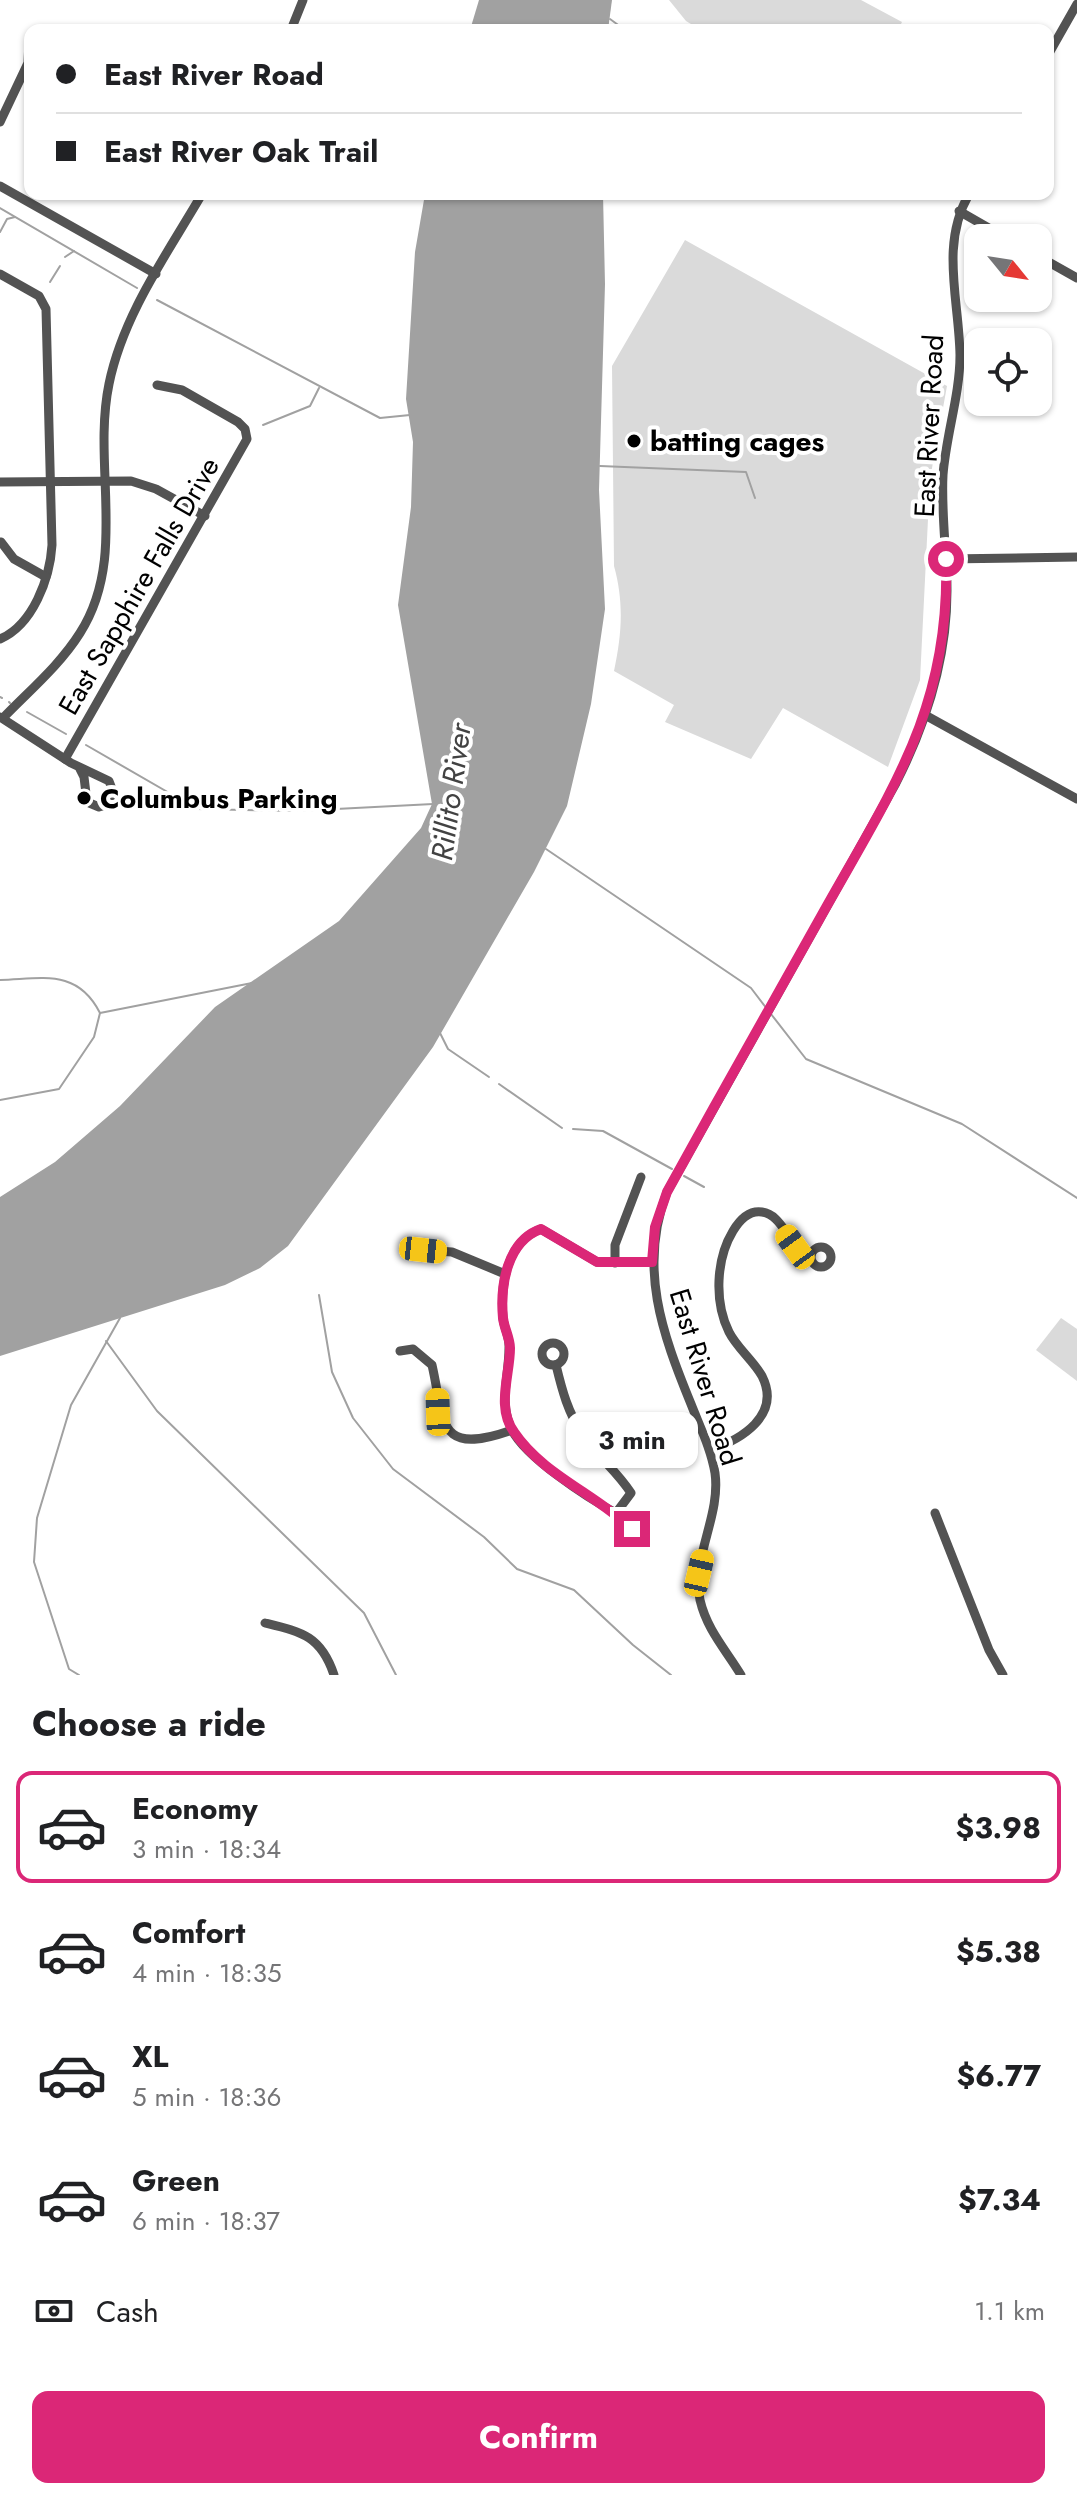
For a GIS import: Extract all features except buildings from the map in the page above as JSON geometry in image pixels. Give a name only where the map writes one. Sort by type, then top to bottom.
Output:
[{"type":"street","points":[[293,24],[303,0]]},
{"type":"street","points":[[1054,44],[1077,4]]},
{"type":"street","points":[[0,122],[24,71]]},
{"type":"street","points":[[0,186],[24,200]]},
{"type":"street","points":[[25,200],[156,274]]},
{"type":"street","points":[[79,767],[85,782],[87,802],[99,807],[106,805],[114,794],[111,783],[65,759],[2,718],[65,653],[91,613],[105,564],[104,417],[112,371],[129,322],[199,200]]},
{"type":"street","name":"East River Road","points":[[741,1675],[710,1629],[699,1596],[699,1573],[716,1497],[710,1450],[664,1332],[652,1262],[655,1227],[667,1192],[896,783],[925,715],[941,660],[947,593],[943,478],[960,356],[952,253],[959,211],[965,200]]},
{"type":"street","points":[[959,211],[982,224]]},
{"type":"street","points":[[1052,264],[1077,278]]},
{"type":"street","points":[[0,274],[44,302],[52,545],[46,577],[30,610],[11,632],[0,639]]},
{"type":"street","name":"East Sapphire Falls Drive","points":[[65,759],[243,450],[247,434],[238,422],[182,390],[157,385]]},
{"type":"street","points":[[0,482],[105,479],[148,485],[205,516]]},
{"type":"street","points":[[1,542],[14,559],[46,577]]},
{"type":"street","points":[[946,559],[1077,557]]},
{"type":"street","points":[[925,715],[1077,799]]},
{"type":"street","points":[[615,1263],[615,1245],[641,1177]]},
{"type":"street","points":[[710,1450],[746,1434],[755,1425],[766,1403],[762,1377],[729,1332],[719,1298],[720,1267],[727,1242],[740,1220],[751,1213],[763,1212],[775,1218],[795,1247],[811,1254]]},
{"type":"street","points":[[643,1534],[535,1456],[512,1430],[505,1406],[510,1347],[503,1318],[505,1274],[517,1244],[528,1233],[541,1229],[597,1262],[652,1262]]},
{"type":"street","points":[[423,1250],[452,1252],[505,1274]]},
{"type":"street","points":[[400,1351],[413,1349],[432,1365],[438,1412],[448,1429],[464,1439],[482,1440],[512,1430]]},
{"type":"street","points":[[556,1365],[565,1402],[584,1437],[619,1473],[631,1493],[616,1513]]},
{"type":"street","points":[[935,1513],[989,1650],[1003,1675]]},
{"type":"street","points":[[265,1623],[304,1633],[320,1646],[334,1675]]},
{"type":"shaded area","points":[[669,0],[861,0],[902,22],[691,24]]},
{"type":"shaded area","points":[[685,240],[947,386],[930,479],[920,680],[888,767],[783,708],[751,759],[665,722],[674,705],[614,671],[621,618],[614,566],[612,366]]},
{"type":"shaded area","points":[[1061,1318],[1077,1329],[1077,1381],[1036,1350]]},
{"type":"water","points":[[479,0],[612,0],[609,24],[472,24]]},
{"type":"water","name":"Rillito River","points":[[424,200],[603,200],[605,284],[599,490],[605,609],[591,704],[567,806],[534,872],[433,1047],[288,1246],[260,1268],[225,1285],[0,1356],[0,1197],[55,1162],[120,1106],[215,1007],[339,921],[421,828],[432,804],[398,605],[411,507],[413,442],[406,399],[415,252]]},
{"type":"waterway","points":[[610,19],[617,24]]},
{"type":"waterway","points":[[0,208],[137,288]]},
{"type":"waterway","points":[[0,232],[7,219],[15,217]]},
{"type":"waterway","points":[[65,257],[74,251]]},
{"type":"waterway","points":[[50,282],[60,266]]},
{"type":"waterway","points":[[157,300],[380,418],[410,415]]},
{"type":"waterway","points":[[263,425],[310,406],[319,388]]},
{"type":"waterway","points":[[600,466],[746,472],[755,498]]},
{"type":"waterway","points":[[27,712],[66,734]]},
{"type":"waterway","name":"Rillito River","points":[[86,745],[197,809],[297,811],[433,804]]},
{"type":"waterway","points":[[546,849],[751,988],[767,1009]]},
{"type":"waterway","points":[[0,980],[57,979],[81,989],[100,1013],[94,1037],[59,1089],[0,1100]]},
{"type":"waterway","points":[[100,1013],[252,983]]},
{"type":"waterway","points":[[771,1014],[806,1059],[962,1124],[1077,1198]]},
{"type":"waterway","points":[[440,1033],[448,1049],[489,1077]]},
{"type":"waterway","points":[[499,1084],[562,1128]]},
{"type":"waterway","points":[[573,1129],[603,1131],[672,1169]]},
{"type":"waterway","points":[[684,1176],[704,1187]]},
{"type":"waterway","points":[[319,1295],[332,1372],[353,1418],[393,1469],[484,1537],[517,1569],[574,1590],[633,1645],[671,1675]]},
{"type":"waterway","points":[[79,1675],[69,1669],[34,1562],[37,1518],[71,1405],[120,1318]]},
{"type":"waterway","points":[[106,1341],[157,1411],[364,1613],[396,1675]]},
{"type":"place","name":"batting cages","points":[[634,441]]},
{"type":"place","name":"Columbus Parking","points":[[84,798]]},
{"type":"route","points":[[632,1529],[616,1513],[599,1505],[535,1456],[512,1430],[505,1406],[510,1347],[503,1318],[505,1274],[517,1244],[528,1233],[541,1229],[597,1262],[652,1262],[655,1227],[667,1192],[915,745],[941,660],[947,593],[946,559]]}]
